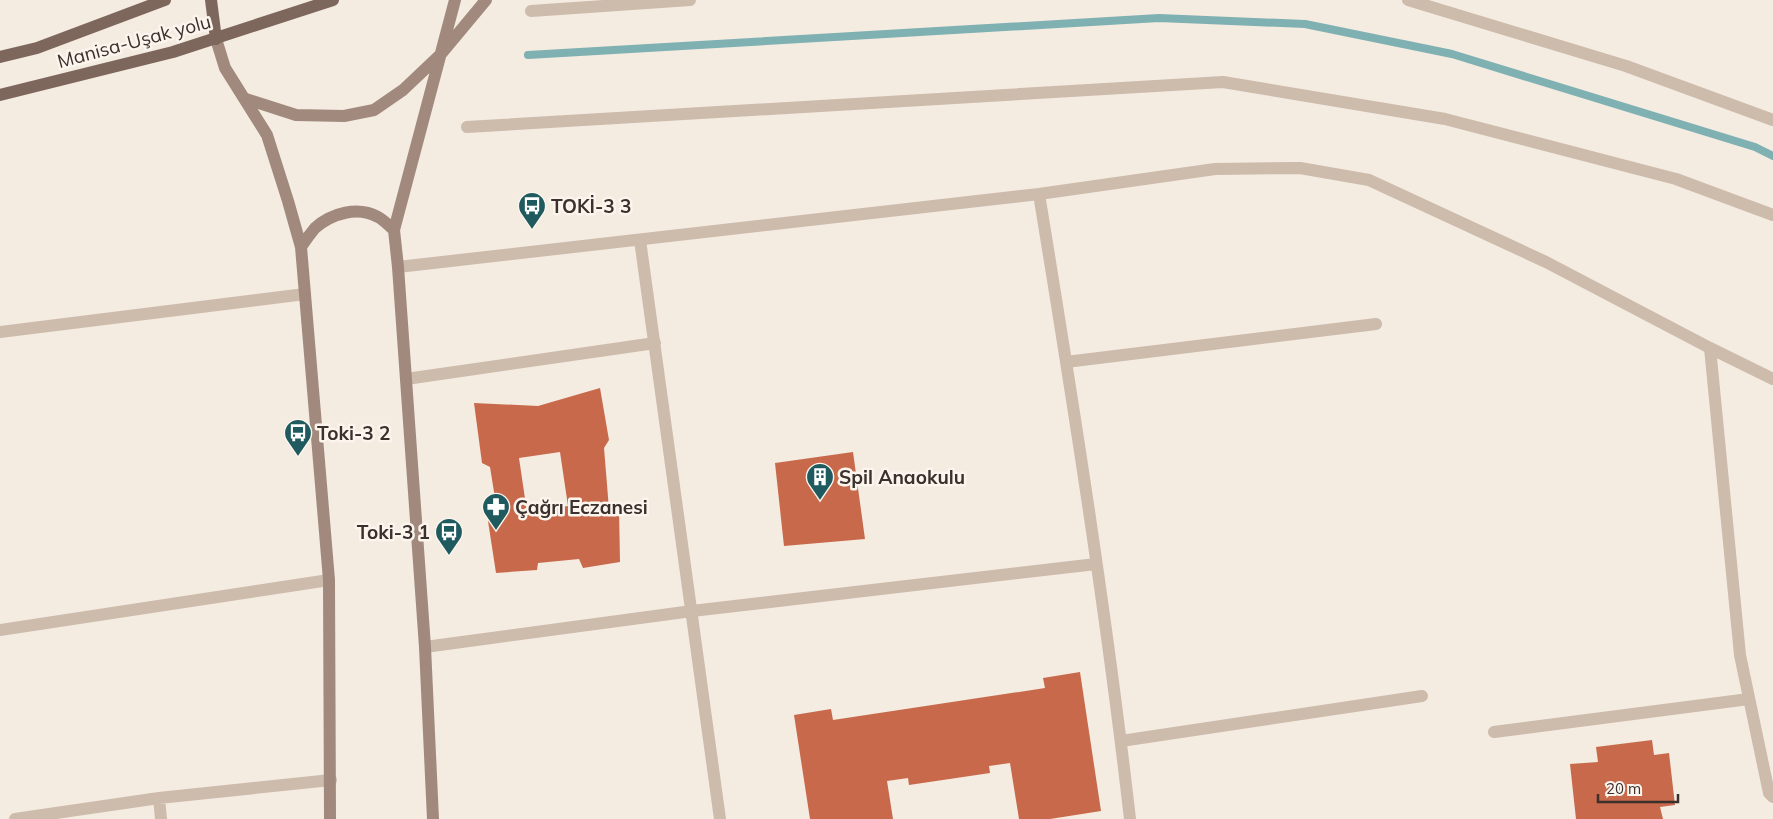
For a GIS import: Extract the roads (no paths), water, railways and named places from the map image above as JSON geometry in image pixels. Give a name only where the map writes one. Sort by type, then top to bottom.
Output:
[{"type":"main road","points":[[0,57],[37,48],[165,0]]},
{"type":"main road","points":[[211,0],[216,39]]},
{"type":"main road","name":"Manisa-Uşak yolu","points":[[0,95],[173,52],[333,0]]},
{"type":"street","points":[[433,819],[426,647],[394,230],[455,0]]},
{"type":"street","points":[[246,99],[296,115],[344,116],[374,110],[403,90],[441,54],[486,0]]},
{"type":"street","points":[[531,11],[690,0]]},
{"type":"street","points":[[1408,0],[1626,66],[1773,120]]},
{"type":"street","points":[[216,39],[225,68],[267,135],[301,248],[329,580],[330,819]]},
{"type":"street","points":[[467,127],[1223,82],[1446,119],[1676,180],[1773,215]]},
{"type":"street","points":[[398,267],[1039,194],[1215,169],[1300,168],[1370,180],[1546,262],[1773,379]]},
{"type":"street","points":[[1039,194],[1096,564],[1130,819]]},
{"type":"street","points":[[301,248],[315,228],[330,218],[346,212],[364,212],[378,217],[394,230]]},
{"type":"street","points":[[640,240],[720,819]]},
{"type":"street","points":[[0,332],[305,294]]},
{"type":"street","points":[[1066,362],[1376,324]]},
{"type":"street","points":[[406,379],[655,343]]},
{"type":"street","points":[[1710,348],[1740,655],[1748,699],[1770,793],[1773,797]]},
{"type":"street","points":[[426,647],[692,611],[1096,564]]},
{"type":"street","points":[[0,630],[329,580]]},
{"type":"street","points":[[1121,741],[1422,696]]},
{"type":"street","points":[[1494,732],[1748,699]]},
{"type":"street","points":[[15,819],[159,798],[331,780]]},
{"type":"street","points":[[159,798],[161,819]]},
{"type":"waterway","points":[[528,55],[1159,18],[1305,24],[1452,54],[1755,147],[1773,156]]},
{"type":"place","name":"TOKİ-3 3","points":[[532,230]]},
{"type":"place","name":"Toki-3 2","points":[[298,457]]},
{"type":"place","name":"Spil Anaokulu","points":[[820,501]]},
{"type":"place","name":"Çağrı Eczanesi","points":[[496,531]]},
{"type":"place","name":"Toki-3 1","points":[[449,556]]}]
